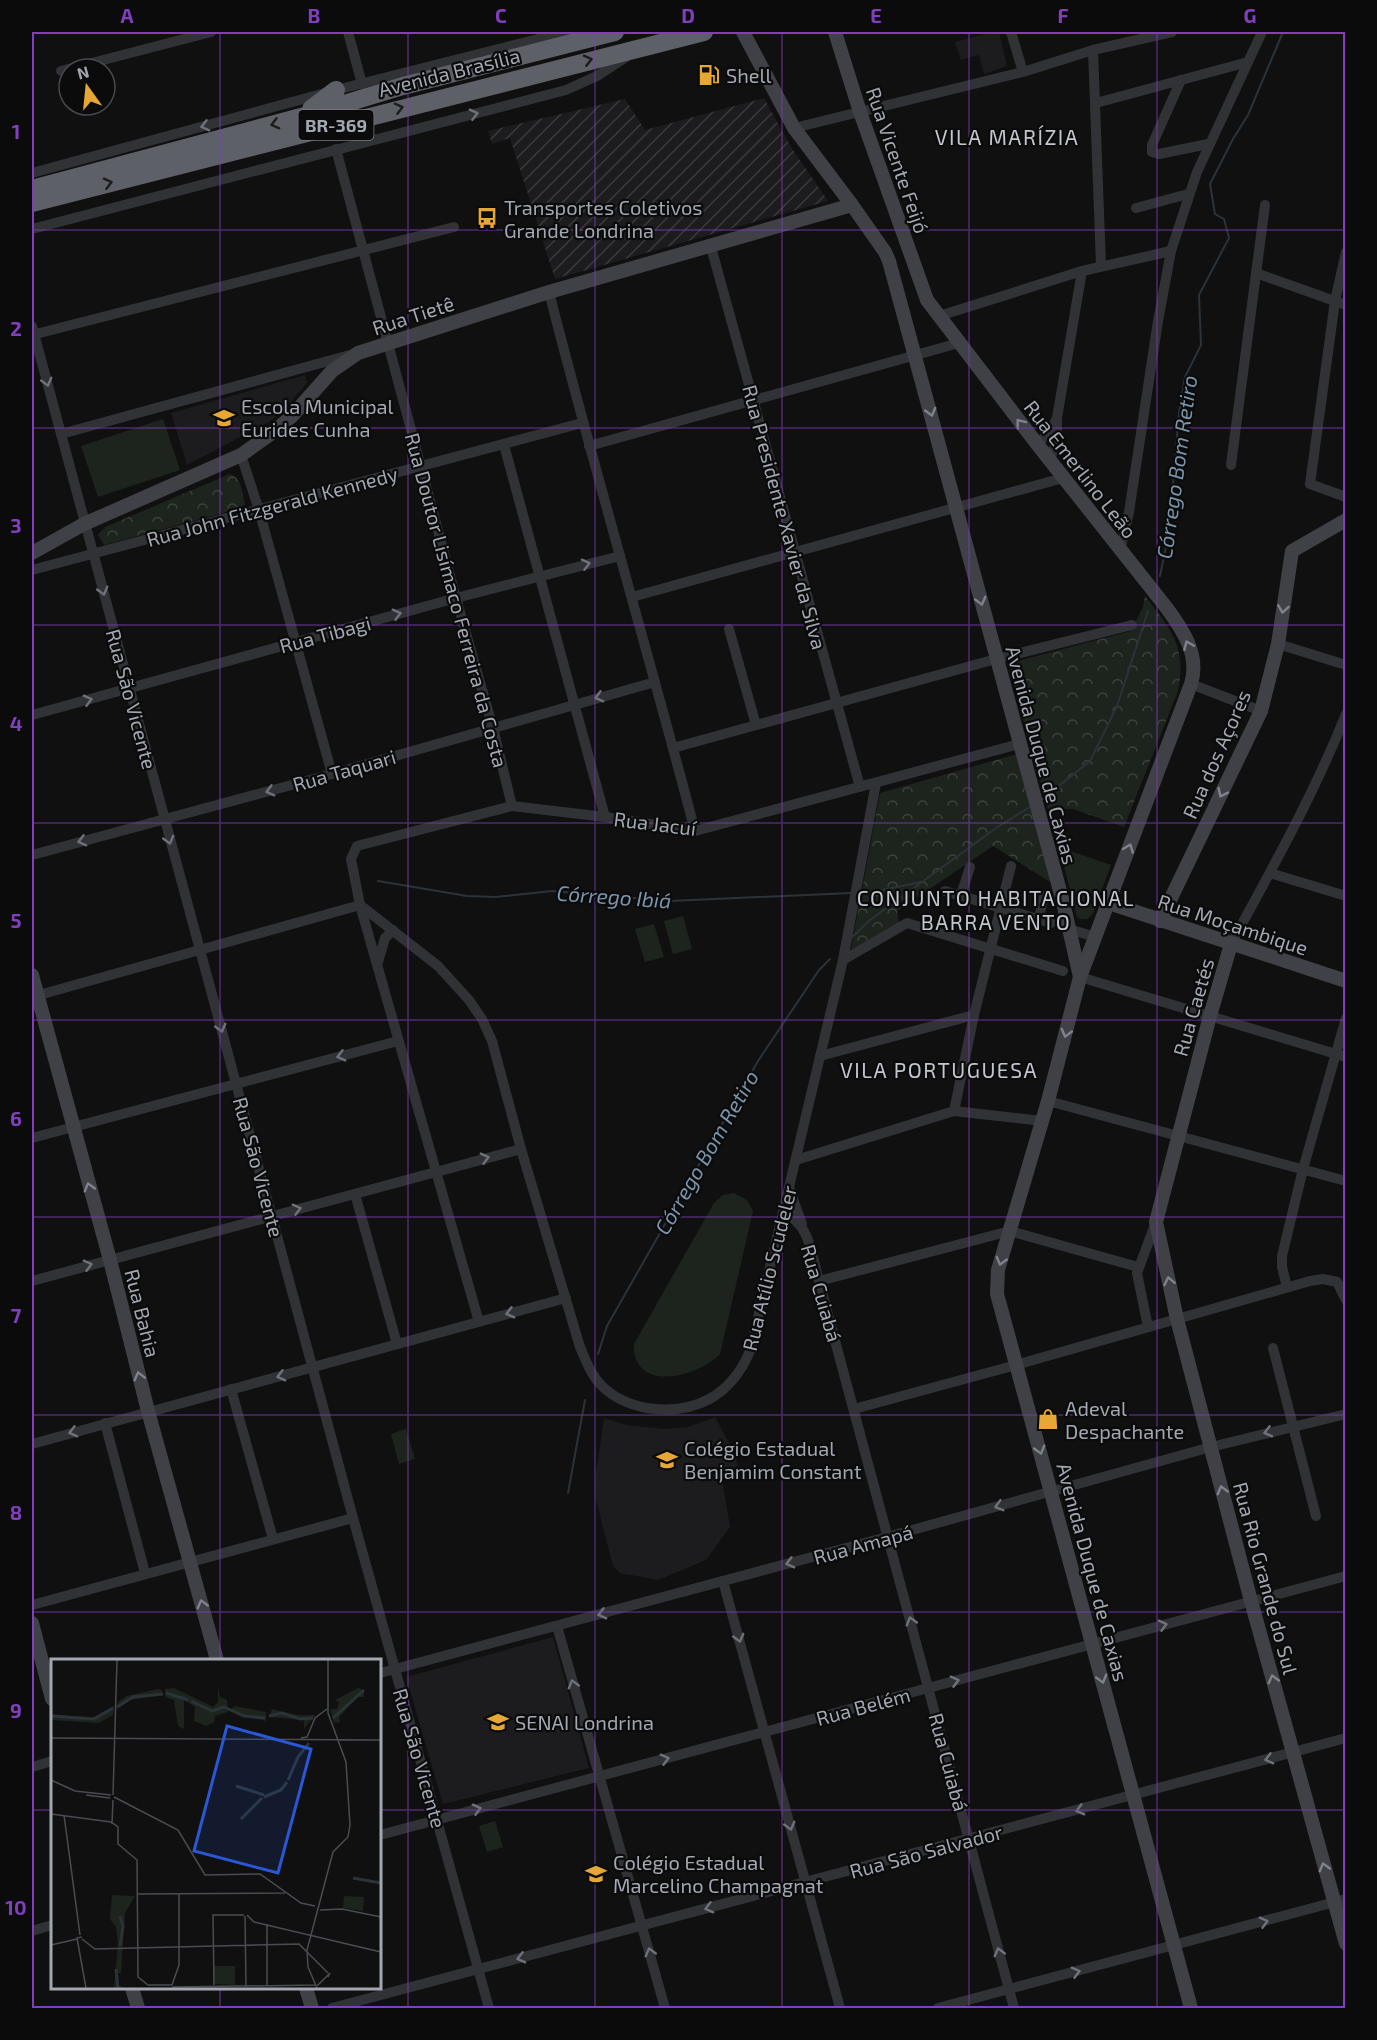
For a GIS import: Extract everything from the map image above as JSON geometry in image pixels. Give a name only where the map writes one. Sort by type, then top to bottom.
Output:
[{"type":"highway","name":"Avenida Brasília","points":[[32,189],[301,117],[403,86],[615,32]]},
{"type":"highway","name":"Avenida Brasília","points":[[32,203],[704,32]]},
{"type":"highway","points":[[301,117],[336,90]]},
{"type":"highway","points":[[32,182],[62,181]]},
{"type":"street","points":[[115,57],[211,32]]},
{"type":"street","points":[[348,32],[362,84]]},
{"type":"street","points":[[32,173],[336,90],[566,32]]},
{"type":"street","name":"Avenida Duque de Caxias","points":[[743,32],[794,128],[887,256],[1070,929],[1080,977],[1048,1101],[998,1270],[997,1294],[1191,2008]]},
{"type":"street","name":"Rua Vicente Feijó","points":[[835,32],[860,112],[927,300]]},
{"type":"street","points":[[1011,32],[1023,72]]},
{"type":"street","points":[[794,128],[1023,72],[1093,50],[1172,32]]},
{"type":"street","points":[[1120,551],[1129,512],[1171,251],[1188,194],[1208,144],[1262,32]]},
{"type":"street","points":[[32,229],[566,90],[597,76],[640,47]]},
{"type":"street","points":[[1093,50],[1101,266]]},
{"type":"street","points":[[1096,104],[1248,62]]},
{"type":"street","points":[[1181,80],[1152,145],[1152,152],[1158,154],[1208,144]]},
{"type":"street","name":"Rua Doutor Lisímaco Ferreira da Costa","points":[[336,149],[362,252],[493,728],[512,806]]},
{"type":"street","points":[[1136,208],[1188,194]]},
{"type":"street","name":"Rua Tietê","points":[[32,553],[84,524],[241,455],[272,434],[291,417],[316,376],[358,353],[549,292],[852,205]]},
{"type":"street","points":[[1231,465],[1265,205]]},
{"type":"street","points":[[32,331],[362,252],[454,227]]},
{"type":"street","points":[[887,256],[906,243]]},
{"type":"street","name":"Rua Presidente Xavier da Silva","points":[[711,247],[860,787]]},
{"type":"street","points":[[939,316],[1082,271],[1171,251]]},
{"type":"street","points":[[1346,252],[1340,303],[1310,484],[1346,497]]},
{"type":"street","points":[[1050,461],[1057,436],[1057,418],[1082,271]]},
{"type":"street","points":[[1256,273],[1340,303]]},
{"type":"street","points":[[549,292],[582,423],[695,831]]},
{"type":"street","points":[[903,309],[927,300]]},
{"type":"street","name":"Rua Emerlino Leão","points":[[927,300],[1180,626],[1193,654],[1195,672],[1191,684],[1080,977]]},
{"type":"street","name":"Rua São Vicente","points":[[32,331],[353,1518],[489,2008]]},
{"type":"street","points":[[589,446],[959,343]]},
{"type":"street","points":[[61,434],[300,369],[316,376]]},
{"type":"street","points":[[1037,444],[1050,432],[1057,418]]},
{"type":"street","name":"Rua John Fitzgerald Kennedy","points":[[32,570],[582,423]]},
{"type":"street","points":[[504,445],[605,817]]},
{"type":"street","points":[[241,455],[332,774]]},
{"type":"street","points":[[632,597],[1063,478]]},
{"type":"street","points":[[1106,532],[1118,525],[1129,512]]},
{"type":"street","name":"Rua dos Açores","points":[[1160,921],[1261,711],[1278,644],[1292,551],[1346,520]]},
{"type":"street","name":"Rua Tibagi","points":[[32,715],[456,598],[620,556]]},
{"type":"street","points":[[673,748],[996,659],[1132,625]]},
{"type":"street","points":[[729,629],[756,725]]},
{"type":"street","points":[[1278,644],[1346,664]]},
{"type":"street","name":"Rua Taquari","points":[[32,855],[332,774],[655,682]]},
{"type":"street","points":[[1191,684],[1261,711]]},
{"type":"street","name":"Rua Caetés","points":[[1148,1327],[1138,1284],[1138,1267],[1156,1222],[1231,944],[1270,873],[1331,751],[1346,714]]},
{"type":"street","name":"Rua Jacuí","points":[[360,905],[351,864],[353,852],[357,846],[512,806],[695,831],[1019,744]]},
{"type":"street","name":"Rua Atílio Scudeler","points":[[360,905],[438,966],[469,1000],[482,1019],[492,1041],[520,1149],[585,1360],[594,1376],[610,1392],[639,1406],[681,1409],[700,1404],[720,1392],[734,1377],[748,1356],[843,960],[876,783]]},
{"type":"street","points":[[954,1111],[999,907],[1011,866]]},
{"type":"street","points":[[961,895],[970,867]]},
{"type":"street","points":[[1270,873],[1346,896]]},
{"type":"street","points":[[945,891],[1051,923]]},
{"type":"street","points":[[1039,918],[1044,896]]},
{"type":"street","name":"Rua Moçambique","points":[[1109,903],[1346,981]]},
{"type":"street","points":[[34,996],[360,905],[479,1322]]},
{"type":"street","points":[[843,960],[907,923],[1063,971]]},
{"type":"street","points":[[1070,929],[1095,937]]},
{"type":"street","points":[[377,965],[385,938],[393,930]]},
{"type":"street","name":"Rua Bahia","points":[[32,975],[34,996],[73,1126],[148,1412],[218,1659]]},
{"type":"street","points":[[1080,977],[1341,1056]]},
{"type":"street","points":[[820,1056],[974,1015]]},
{"type":"street","points":[[1287,1287],[1282,1256],[1303,1169],[1341,1056],[1346,1018]]},
{"type":"street","points":[[32,1138],[398,1041]]},
{"type":"street","points":[[1048,1101],[1346,1181]]},
{"type":"street","points":[[796,1160],[954,1111],[1042,1121]]},
{"type":"street","points":[[32,1281],[520,1149]]},
{"type":"street","points":[[789,1188],[803,1227]]},
{"type":"street","points":[[355,1194],[397,1344]]},
{"type":"street","name":"Rua Cuiabá","points":[[783,1213],[794,1218],[803,1227],[819,1281],[1014,2008]]},
{"type":"street","name":"Rua Rio Grande do Sul","points":[[1156,1222],[1178,1319],[1251,1601],[1293,1753],[1340,1901],[1346,1944]]},
{"type":"street","points":[[819,1281],[1010,1231],[1138,1267]]},
{"type":"street","points":[[854,1409],[1287,1287],[1323,1279],[1337,1282],[1346,1300]]},
{"type":"street","points":[[32,1444],[566,1298]]},
{"type":"street","points":[[1273,1348],[1316,1516]]},
{"type":"street","points":[[231,1389],[273,1539]]},
{"type":"street","name":"Rua Amapá","points":[[381,1673],[888,1537],[1211,1447],[1346,1413]]},
{"type":"street","points":[[105,1423],[145,1573]]},
{"type":"street","points":[[32,1605],[353,1518]]},
{"type":"street","name":"Rua Belém","points":[[381,1835],[1346,1576]]},
{"type":"street","points":[[723,1581],[840,2008]]},
{"type":"street","points":[[32,1623],[51,1695]]},
{"type":"street","points":[[557,1626],[665,2008]]},
{"type":"street","name":"Rua São Salvador","points":[[332,2008],[1346,1738]]},
{"type":"street","points":[[32,1767],[51,1761]]},
{"type":"street","points":[[938,2008],[1340,1901]]},
{"type":"street","points":[[32,1931],[51,1925]]},
{"type":"street","points":[[132,1989],[138,2008]]},
{"type":"street","points":[[306,1989],[312,2008]]},
{"type":"shaded area","points":[[999,32],[1007,66],[984,74],[979,55],[961,60],[955,42]]},
{"type":"shaded area","points":[[764,98],[791,147],[828,201],[555,279],[510,138],[492,144],[488,131],[625,99],[645,130]]},
{"type":"shaded area","name":"Escola Municipal Eurides Cunha","points":[[305,375],[307,383],[285,409],[269,422],[187,465],[171,413]]},
{"type":"shaded area","points":[[715,1417],[733,1450],[739,1470],[721,1473],[730,1527],[706,1560],[658,1580],[620,1573],[613,1566],[594,1487],[604,1418],[626,1425],[665,1429],[688,1427]]},
{"type":"shaded area","name":"SENAI Londrina","points":[[553,1637],[589,1768],[443,1804],[406,1677]]},
{"type":"green space","points":[[163,419],[180,470],[98,497],[81,446]]},
{"type":"green space","points":[[230,474],[241,486],[245,504],[241,508],[104,545],[98,535],[105,527]]},
{"type":"green space","points":[[1145,596],[1175,639],[1180,675],[1178,691],[1124,827],[1073,809],[1048,809],[1010,672],[1014,662],[1131,631],[1143,607]]},
{"type":"green space","points":[[1017,754],[1052,883],[993,846],[897,911],[899,923],[851,949],[880,793]]},
{"type":"green space","points":[[1059,847],[1111,865],[1093,914],[1087,919],[1077,917]]},
{"type":"green space","points":[[683,916],[692,949],[673,954],[664,921]]},
{"type":"green space","points":[[654,924],[664,957],[645,962],[635,929]]},
{"type":"green space","points":[[734,1193],[747,1200],[753,1211],[720,1354],[710,1362],[683,1374],[655,1375],[644,1370],[636,1360],[634,1344],[714,1203],[723,1195]]},
{"type":"green space","points":[[406,1429],[415,1459],[399,1464],[391,1434]]},
{"type":"green space","points":[[495,1821],[503,1847],[487,1852],[479,1826]]},
{"type":"waterway","name":"Córrego Bom Retiro","points":[[1160,576],[1169,532],[1179,413],[1185,377],[1201,345],[1199,295],[1229,238],[1224,219],[1215,214],[1210,184],[1248,115],[1283,32]]},
{"type":"waterway","name":"Córrego Bom Retiro","points":[[1040,801],[1090,761],[1117,706],[1148,611]]},
{"type":"waterway","name":"Córrego Bom Retiro","points":[[851,938],[870,920],[996,828],[1033,805]]},
{"type":"waterway","name":"Córrego Ibiá","points":[[378,881],[467,896],[496,897],[552,891],[670,901],[851,893]]},
{"type":"waterway","name":"Córrego Ibiá","points":[[867,893],[921,882]]},
{"type":"waterway","name":"Córrego Bom Retiro","points":[[598,1354],[607,1326],[758,1061],[819,970],[830,959]]},
{"type":"waterway","name":"Córrego Bom Retiro","points":[[568,1493],[585,1400]]},
{"type":"place","name":"Shell","points":[[709,75]]},
{"type":"place","name":"Transportes Coletivos Grande Londrina","points":[[487,218]]},
{"type":"place","name":"Escola Municipal Eurides Cunha","points":[[224,418]]},
{"type":"place","name":"Adeval Despachante","points":[[1048,1419]]},
{"type":"place","name":"Colégio Estadual Benjamim Constant","points":[[667,1460]]},
{"type":"place","name":"SENAI Londrina","points":[[498,1722]]},
{"type":"place","name":"Colégio Estadual Marcelino Champagnat","points":[[596,1874]]},
{"type":"district","name":"VILA MARÍZIA","points":[[1007,136]]},
{"type":"district","name":"CONJUNTO HABITACIONAL BARRA VENTO","points":[[996,909]]},
{"type":"district","name":"VILA PORTUGUESA","points":[[939,1069]]}]
